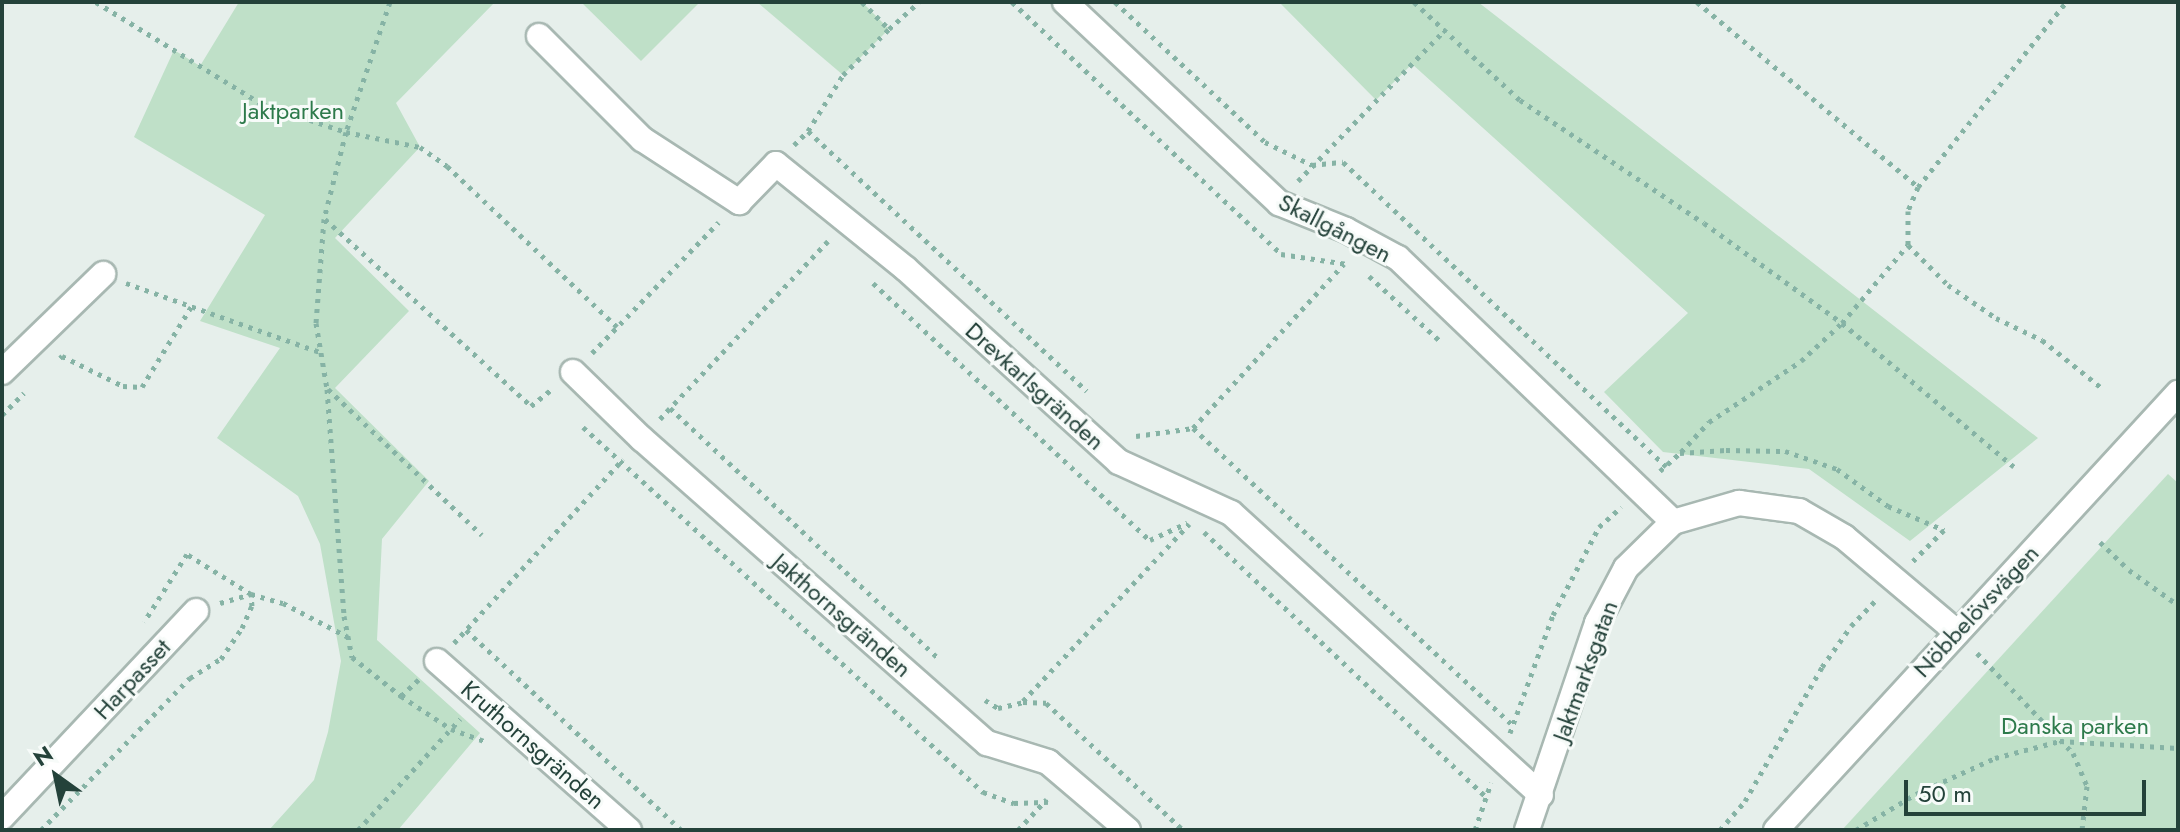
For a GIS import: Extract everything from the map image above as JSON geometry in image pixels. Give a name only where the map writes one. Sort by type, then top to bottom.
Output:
[{"type":"street","name":"Skallgången","points":[[1065,2],[1279,203],[1346,230],[1398,258],[1673,522]]},
{"type":"street","points":[[539,36],[642,139],[739,202],[776,164]]},
{"type":"street","name":"Drevkarlsgränden","points":[[776,164],[906,269],[1119,462],[1231,513],[1541,795]]},
{"type":"street","points":[[2,372],[103,274]]},
{"type":"street","name":"Jakthornsgränden","points":[[573,372],[642,439],[987,743],[1048,762],[1128,830]]},
{"type":"street","name":"Nöbbelövsvägen","points":[[1776,830],[2178,393]]},
{"type":"street","name":"Jaktmarksgatan","points":[[1527,830],[1597,623],[1626,568],[1673,522],[1739,503],[1799,511],[1844,537],[1957,632]]},
{"type":"street","name":"Harpasset","points":[[2,817],[196,611]]},
{"type":"street","name":"Kruthornsgränden","points":[[437,661],[479,699],[507,719],[629,830]]},
{"type":"path","points":[[96,2],[262,104],[346,132],[409,143],[447,166],[617,327]]},
{"type":"path","points":[[390,2],[346,132],[324,219],[316,323],[327,389],[352,657],[401,696],[451,729]]},
{"type":"path","points":[[862,2],[889,29]]},
{"type":"path","points":[[776,164],[808,131],[843,75],[919,2]]},
{"type":"path","points":[[1012,2],[1281,254],[1358,266],[1449,350]]},
{"type":"path","points":[[1414,2],[1520,100],[1704,223],[1842,323],[2014,467]]},
{"type":"path","points":[[1697,2],[1918,187]]},
{"type":"path","points":[[1475,830],[1553,615],[1599,527],[1680,453],[1709,422],[1801,361],[1842,323],[1908,245],[1908,211],[1918,187],[2066,2]]},
{"type":"path","points":[[1279,203],[1445,30]]},
{"type":"path","points":[[808,131],[1091,395]]},
{"type":"path","points":[[324,219],[531,406],[573,372],[739,202]]},
{"type":"path","points":[[847,221],[670,408],[945,665]]},
{"type":"path","points":[[829,241],[840,252]]},
{"type":"path","points":[[1908,245],[1948,285],[1996,318],[2042,340],[2103,389]]},
{"type":"path","points":[[1125,426],[1136,437],[1193,428],[1345,264]]},
{"type":"path","points":[[863,273],[1150,540],[1191,521]]},
{"type":"path","points":[[103,274],[321,352]]},
{"type":"path","points":[[52,366],[62,356],[123,386],[142,387],[191,307]]},
{"type":"path","points":[[2,415],[32,386]]},
{"type":"path","points":[[327,389],[482,535]]},
{"type":"path","points":[[583,427],[983,792],[1014,803],[1047,799]]},
{"type":"path","points":[[1193,428],[1513,725]]},
{"type":"path","points":[[401,696],[642,439]]},
{"type":"path","points":[[1680,453],[1785,451],[1837,469],[1888,506],[1944,530],[1851,626],[1822,667],[1745,801],[1720,830]]},
{"type":"path","points":[[1609,497],[1620,508]]},
{"type":"path","points":[[1191,521],[1486,797]]},
{"type":"path","points":[[1023,702],[1191,521]]},
{"type":"path","points":[[2100,542],[2129,570],[2178,605]]},
{"type":"path","points":[[196,611],[251,594],[283,603],[348,637]]},
{"type":"path","points":[[466,630],[681,830]]},
{"type":"path","points":[[1957,632],[2073,753],[2087,786],[2082,830]]},
{"type":"path","points":[[980,697],[998,708],[1023,702],[1046,703],[1183,830]]},
{"type":"path","points":[[358,830],[479,699]]},
{"type":"path","points":[[1856,830],[1916,794],[1995,758],[2060,741],[2178,748]]},
{"type":"path","points":[[1047,799],[1058,810]]},
{"type":"path","points":[[1018,830],[1047,799]]},
{"type":"green space","name":"Jaktparken","points":[[239,2],[495,2],[396,103],[420,147],[335,238],[409,311],[335,388],[429,481],[382,539],[377,640],[480,733],[398,830],[269,830],[314,780],[328,732],[341,661],[320,544],[298,496],[217,438],[280,348],[200,321],[265,215],[134,137],[174,50],[200,66]]},
{"type":"green space","points":[[581,2],[700,2],[641,61]]},
{"type":"green space","points":[[757,2],[862,2],[889,29],[843,75]]},
{"type":"green space","points":[[1279,2],[1478,2],[2038,438],[1910,541],[1809,469],[1663,452],[1604,392],[1688,313],[1412,64],[1376,100]]},
{"type":"green space","name":"Danska parken","points":[[2168,474],[2178,483],[2178,830],[1842,830]]}]
